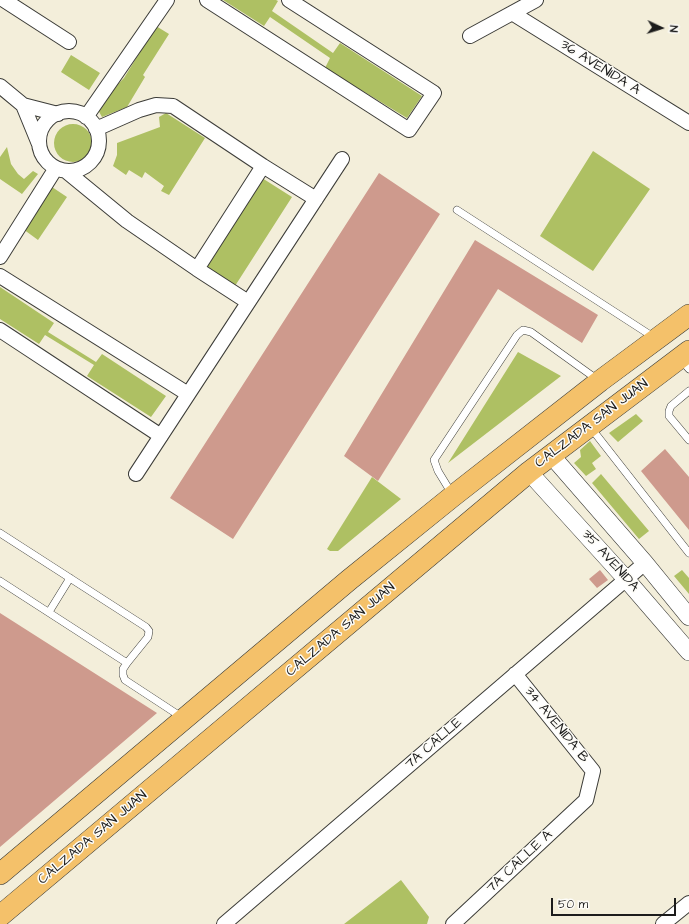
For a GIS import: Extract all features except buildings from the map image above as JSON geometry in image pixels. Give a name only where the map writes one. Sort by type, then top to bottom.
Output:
[{"type":"main road","name":"CALZADA SAN JUAN","points":[[0,874],[349,580],[453,496],[689,315]]},
{"type":"main road","name":"CALZADA SAN JUAN","points":[[0,916],[530,472],[589,426],[686,359]]},
{"type":"street","points":[[4,0],[69,42]]},
{"type":"street","points":[[86,117],[168,0]]},
{"type":"street","points":[[207,0],[409,130],[434,92],[289,0]]},
{"type":"street","points":[[470,36],[531,3]]},
{"type":"street","name":"36 AVENIDA A","points":[[512,13],[689,123]]},
{"type":"street","points":[[0,86],[23,105],[58,114]]},
{"type":"street","points":[[23,105],[42,154],[48,162],[61,170],[128,221],[248,302]]},
{"type":"street","points":[[96,129],[139,110],[156,105],[173,106],[263,166],[316,199]]},
{"type":"street","points":[[39,144],[40,134],[50,118],[58,114],[72,112],[86,117],[96,129],[98,137],[96,155],[83,168],[75,170],[61,170]]},
{"type":"street","points":[[136,474],[342,159]]},
{"type":"street","points":[[197,269],[263,166]]},
{"type":"street","points":[[0,257],[61,170]]},
{"type":"street","points":[[0,276],[188,394]]},
{"type":"street","points":[[0,330],[161,436]]},
{"type":"street","name":"35 AVENIDA","points":[[551,455],[645,563],[689,617]]},
{"type":"street","name":"35 AVENIDA","points":[[530,472],[689,652]]},
{"type":"street","name":"7A CALLE","points":[[224,924],[645,563]]},
{"type":"street","name":"34 AVENIDA B","points":[[515,674],[593,771],[586,800]]},
{"type":"street","name":"7A CALLE A","points":[[453,924],[586,800]]},
{"type":"street","points":[[663,924],[689,903]]},
{"type":"lane","points":[[457,210],[656,339]]},
{"type":"lane","points":[[453,496],[434,460],[517,335],[523,330],[531,332],[600,382]]},
{"type":"lane","points":[[689,391],[671,406],[669,416],[689,440]]},
{"type":"lane","points":[[589,426],[689,554]]},
{"type":"lane","points":[[0,533],[146,627],[149,631],[148,637],[123,669],[125,680],[184,718]]},
{"type":"lane","points":[[49,612],[70,578]]},
{"type":"lane","points":[[0,581],[127,663]]},
{"type":"green space","points":[[223,0],[276,0],[278,1],[272,11],[333,53],[340,43],[422,96],[407,118],[325,68],[330,58],[270,17],[264,26]]},
{"type":"green space","points":[[156,26],[169,34],[143,75],[145,77],[127,107],[102,117],[98,110],[101,101],[124,78]]},
{"type":"green space","points":[[71,55],[100,73],[89,90],[61,72]]},
{"type":"green space","points":[[166,113],[205,138],[169,195],[161,191],[164,186],[145,172],[142,178],[129,170],[126,175],[113,166],[117,155],[117,143],[160,127],[159,117]]},
{"type":"green space","points":[[69,124],[77,124],[87,129],[91,136],[91,150],[87,157],[77,162],[69,162],[59,157],[57,154],[54,147],[54,139],[59,129],[62,127]]},
{"type":"green space","points":[[7,147],[11,164],[18,174],[24,179],[33,171],[38,174],[22,194],[0,179],[0,157]]},
{"type":"green space","points":[[593,151],[650,189],[593,271],[540,236]]},
{"type":"green space","points":[[262,178],[292,197],[235,286],[206,267]]},
{"type":"green space","points":[[52,187],[67,197],[38,240],[23,229]]},
{"type":"green space","points":[[0,287],[54,323],[48,332],[96,362],[102,354],[166,396],[151,417],[87,376],[94,365],[45,335],[39,344],[0,319]]},
{"type":"green space","points":[[518,352],[561,376],[448,463]]},
{"type":"green space","points":[[636,414],[643,421],[618,442],[609,433]]},
{"type":"green space","points":[[590,441],[601,456],[592,463],[596,469],[586,476],[574,463],[581,457],[580,450]]},
{"type":"green space","points":[[601,474],[649,531],[639,539],[592,483]]},
{"type":"green space","points":[[372,477],[401,499],[338,551],[330,551],[327,549]]},
{"type":"green space","points":[[682,570],[689,578],[689,594],[674,576]]},
{"type":"green space","points":[[401,880],[429,917],[427,924],[344,924]]}]
